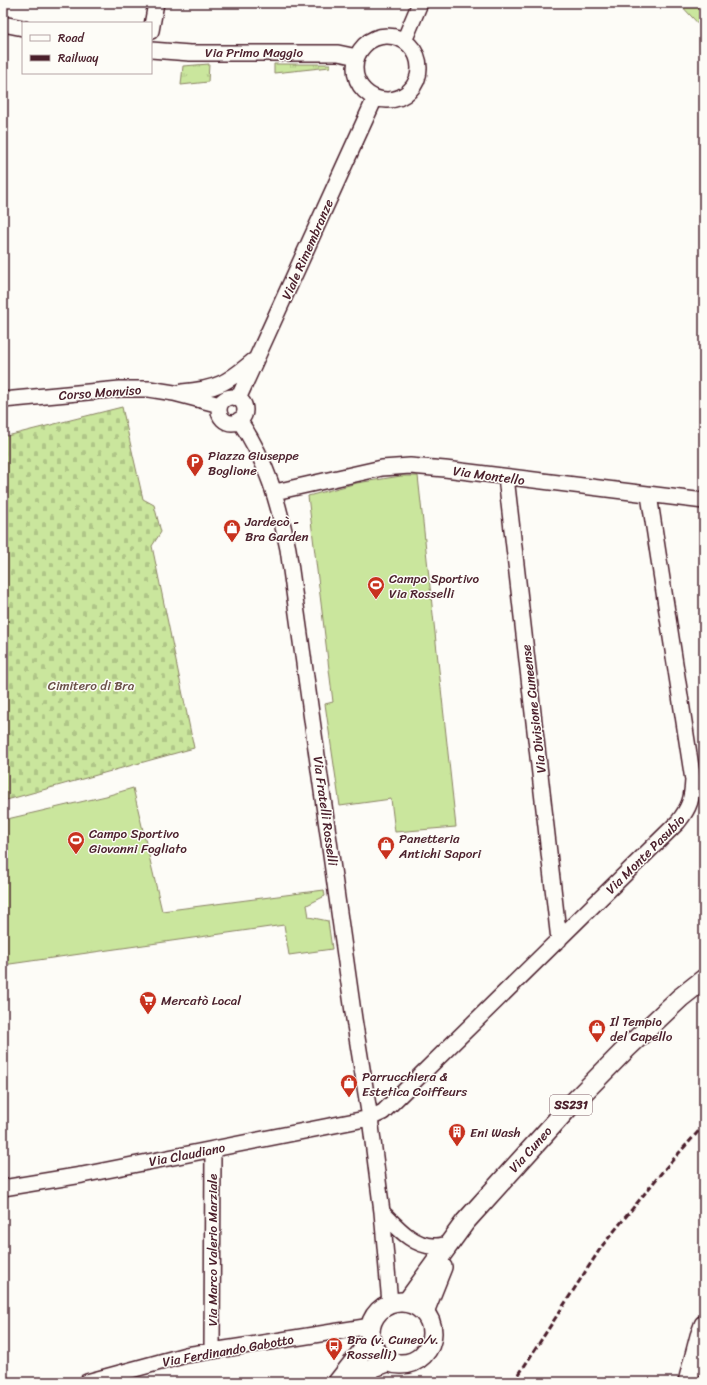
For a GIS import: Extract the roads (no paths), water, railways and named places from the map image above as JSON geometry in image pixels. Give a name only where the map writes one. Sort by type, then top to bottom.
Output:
[{"type":"main road","name":"Via Cuneo","points":[[399,1303],[451,1244],[466,1222],[486,1198],[569,1107],[627,1048],[680,998],[704,979]]},
{"type":"main road","name":"Via Cuneo","points":[[424,1312],[451,1244]]},
{"type":"main road","points":[[399,1303],[417,1306],[424,1312],[429,1319],[432,1328],[432,1338],[426,1350],[416,1360],[408,1363],[399,1364],[390,1362],[381,1356],[375,1349],[371,1333],[373,1319],[377,1312],[399,1303]]},
{"type":"main road","points":[[688,1382],[704,1325]]},
{"type":"main road","points":[[338,1382],[371,1333]]},
{"type":"main road","points":[[355,1382],[374,1367],[390,1362]]},
{"type":"street","points":[[152,25],[156,3]]},
{"type":"street","points":[[404,41],[420,3]]},
{"type":"street","points":[[3,24],[22,28]]},
{"type":"street","points":[[390,36],[404,41],[409,44],[415,52],[419,61],[417,81],[412,89],[404,96],[385,100],[375,98],[367,93],[360,85],[356,76],[355,67],[357,57],[362,48],[370,41],[380,37],[390,36]]},
{"type":"street","name":"Via Primo Maggio","points":[[152,50],[190,53],[338,53],[357,57]]},
{"type":"street","name":"Viale Rimembranze","points":[[238,399],[375,98]]},
{"type":"street","points":[[174,393],[201,390],[218,386],[233,378],[257,358]]},
{"type":"street","name":"Corso Monviso","points":[[3,400],[120,389],[149,389],[174,393],[220,406]]},
{"type":"street","points":[[230,397],[238,399],[244,405],[242,418],[231,422],[224,420],[220,413],[220,406],[222,402],[230,397]]},
{"type":"street","name":"Via Fratelli Rosselli","points":[[239,420],[251,438],[275,492],[289,557],[354,1019],[370,1118],[382,1212],[399,1303]]},
{"type":"street","name":"Via Montello","points":[[275,492],[382,468],[410,466],[704,501]]},
{"type":"street","name":"Via Divisione Cuneense","points":[[506,477],[559,940]]},
{"type":"street","name":"Via Monte Pasubio","points":[[370,1118],[382,1112],[559,940],[678,822],[687,811],[692,798],[693,780],[649,495]]},
{"type":"street","name":"Via Claudiano","points":[[3,1188],[82,1175],[370,1118]]},
{"type":"street","name":"Via Marco Valerio Marziale","points":[[212,1350],[213,1149]]},
{"type":"street","points":[[382,1212],[396,1227],[412,1239],[427,1246],[451,1244]]},
{"type":"street","name":"Via Ferdinando Gabotto","points":[[87,1382],[138,1367],[212,1350],[371,1333]]},
{"type":"railway","points":[[514,1382],[602,1246],[663,1171],[704,1125]]},
{"type":"place","name":"Piazza Giuseppe Boglione","points":[[195,477]]},
{"type":"place","name":"Jardecò - Bra Garden","points":[[232,543]]},
{"type":"place","name":"Campo Sportivo Via Rosselli","points":[[376,600]]},
{"type":"place","name":"Campo Sportivo Giovanni Fogliato","points":[[76,855]]},
{"type":"place","name":"Panetteria Antichi Sapori","points":[[386,860]]},
{"type":"place","name":"Mercatò Local","points":[[148,1015]]},
{"type":"place","name":"Il Tempio del Capello","points":[[597,1043]]},
{"type":"place","name":"Parrucchiera & Estetica Coiffeurs","points":[[349,1098]]},
{"type":"place","name":"Eni Wash","points":[[457,1147]]},
{"type":"place","name":"Bra (v. Cuneo/v. Rosselli)","points":[[334,1361]]},
{"type":"park label","name":"Cimitero di Bra","points":[[91,685]]}]
